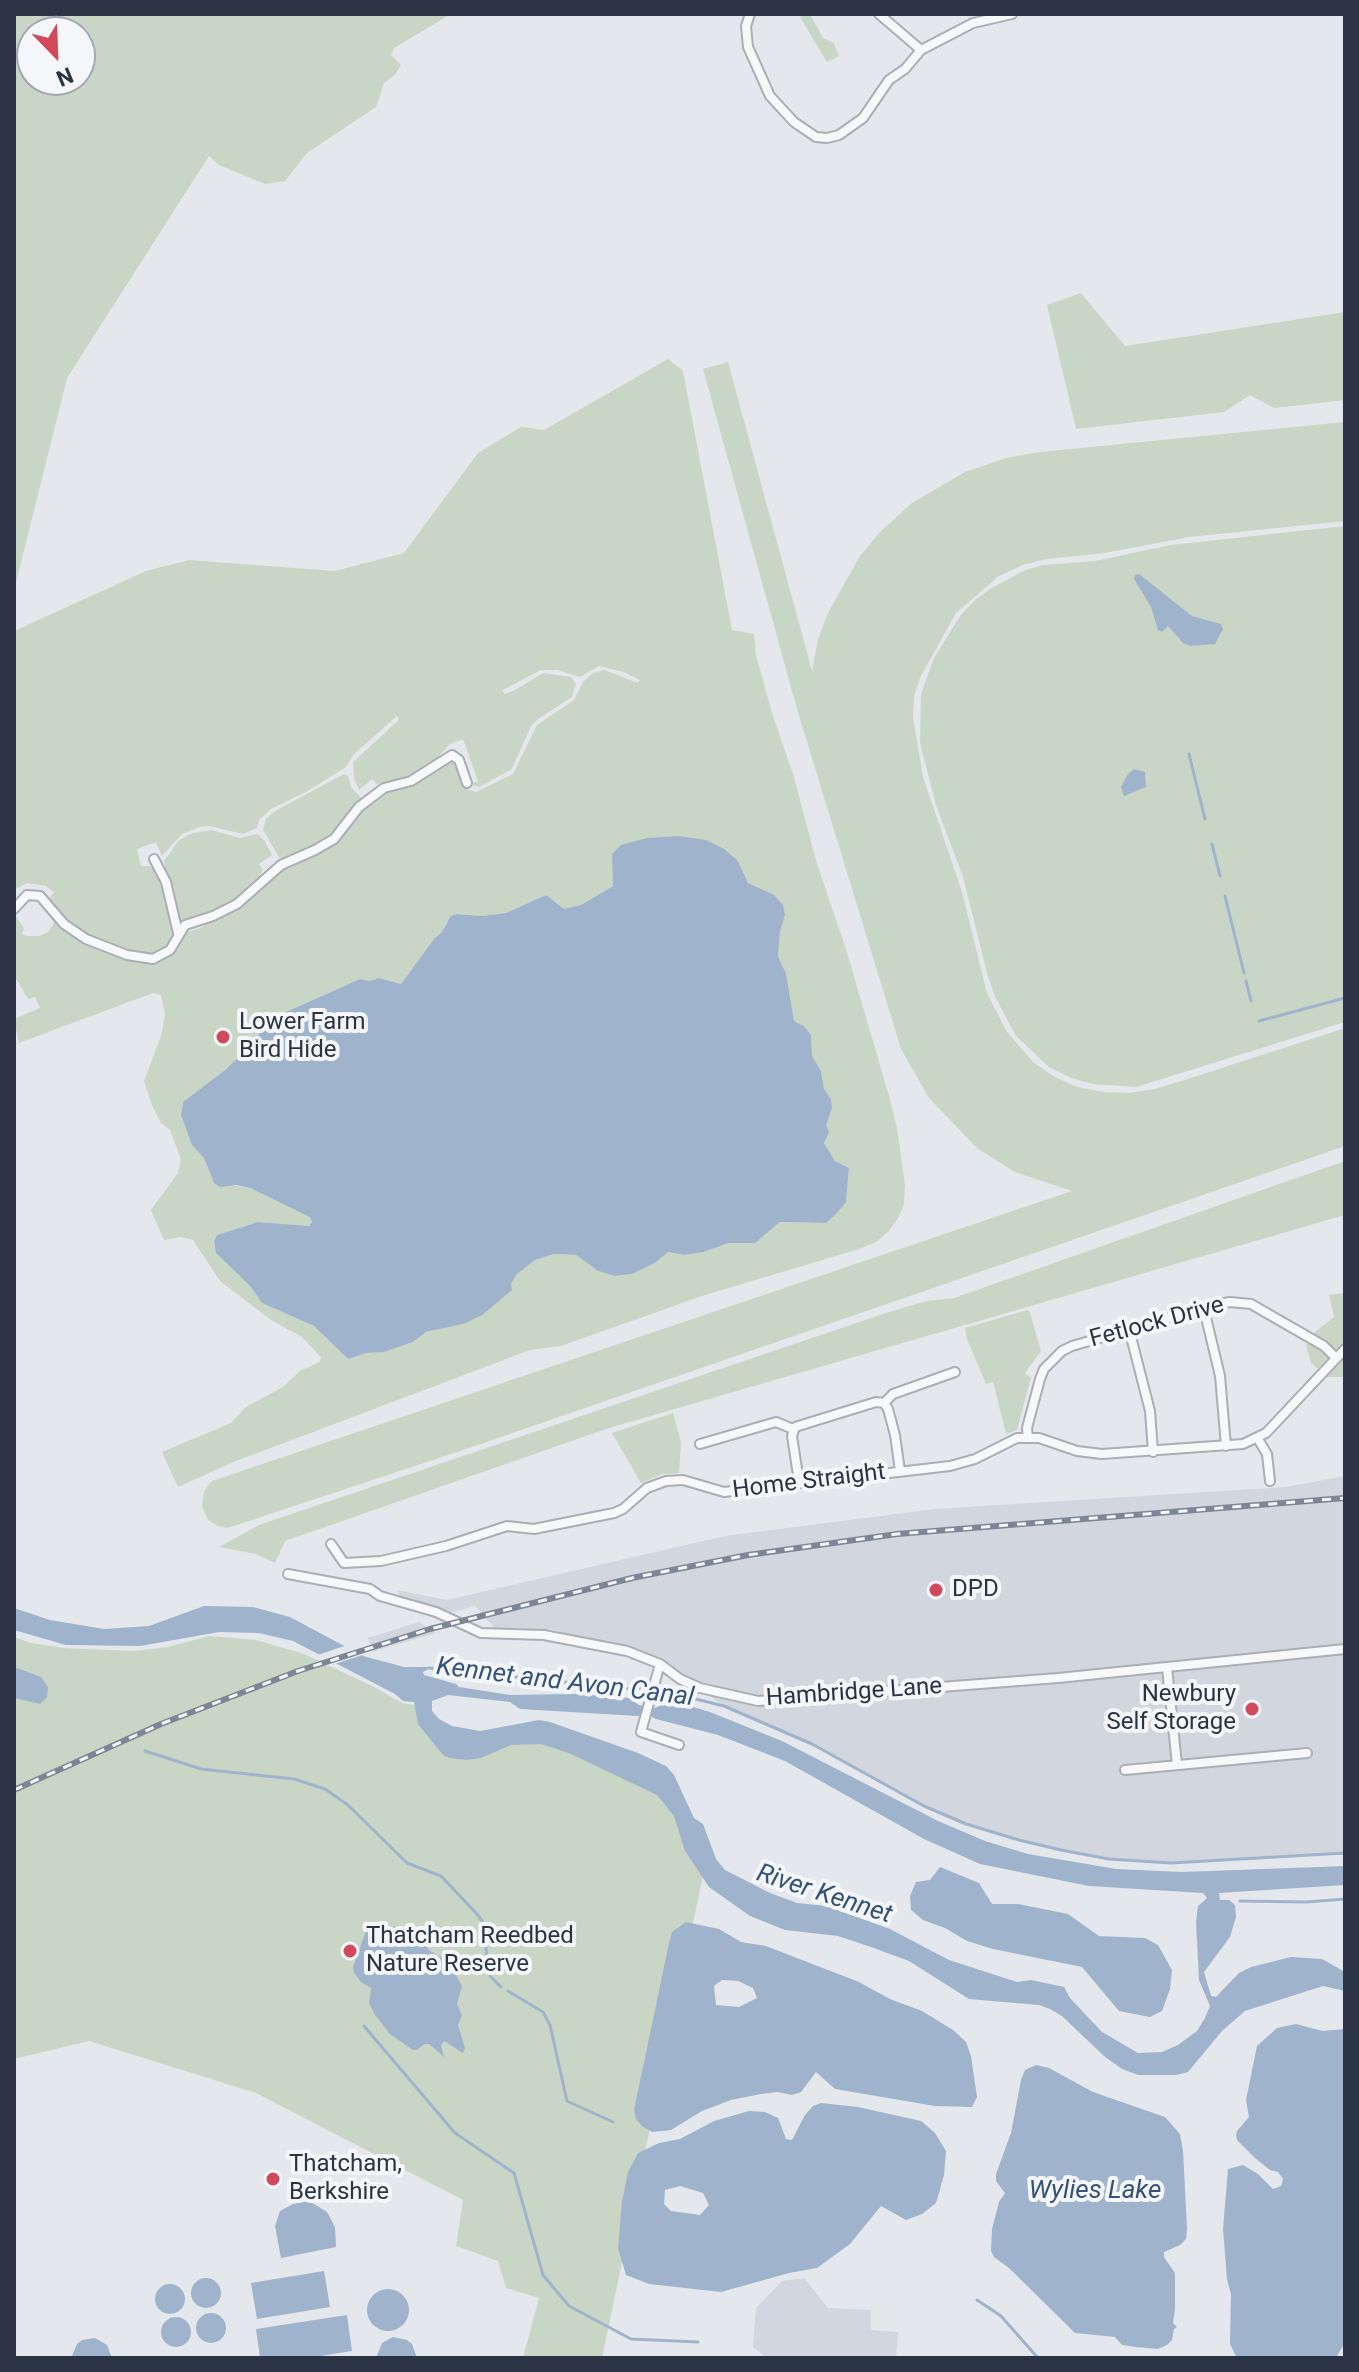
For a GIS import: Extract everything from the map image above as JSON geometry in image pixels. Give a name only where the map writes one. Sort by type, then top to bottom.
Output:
[{"type":"street","points":[[750,14],[745,34],[761,80],[789,118],[816,137],[839,135],[863,118],[889,80],[905,69],[921,50],[973,23],[1012,14]]},
{"type":"street","points":[[879,14],[921,50]]},
{"type":"street","points":[[14,909],[27,895],[40,896],[64,924],[86,939],[116,952],[146,959],[165,953],[174,944],[178,933],[191,921],[213,916],[237,904],[281,865],[326,844],[340,833],[359,807],[384,788],[411,781],[452,755],[459,760],[467,783]]},
{"type":"street","points":[[154,859],[166,882],[178,933]]},
{"type":"street","name":"Fetlock Drive","points":[[1028,1438],[1027,1428],[1037,1388],[1044,1369],[1052,1359],[1072,1346],[1230,1302],[1251,1304],[1324,1346],[1335,1357]]},
{"type":"street","points":[[1204,1309],[1220,1376],[1226,1446]]},
{"type":"street","points":[[1129,1329],[1150,1411],[1153,1452]]},
{"type":"street","points":[[1270,1481],[1267,1454],[1258,1439],[1345,1349]]},
{"type":"street","points":[[884,1403],[893,1394],[955,1372]]},
{"type":"street","points":[[799,1482],[793,1429],[799,1424],[876,1402],[884,1403],[888,1409],[900,1471]]},
{"type":"street","points":[[700,1444],[776,1422],[793,1429]]},
{"type":"street","name":"Home Straight","points":[[331,1544],[344,1563],[381,1561],[446,1546],[507,1526],[534,1529],[614,1513],[647,1488],[666,1481],[683,1480],[724,1492],[965,1462],[1008,1442],[1028,1438],[1049,1440],[1090,1454],[1226,1446],[1258,1439]]},
{"type":"street","name":"Hambridge Lane","points":[[288,1574],[370,1589],[380,1596],[436,1612],[481,1633],[536,1634],[627,1651],[660,1664],[680,1679],[700,1688],[758,1701],[1345,1649]]},
{"type":"street","points":[[660,1664],[641,1732],[679,1745]]},
{"type":"street","points":[[1167,1667],[1177,1765]]},
{"type":"street","points":[[1125,1770],[1307,1753]]},
{"type":"shaded area","points":[[1345,1476],[1345,1853],[1171,1863],[1109,1859],[1019,1840],[966,1824],[924,1806],[812,1744],[724,1706],[649,1654],[550,1629],[498,1632],[475,1606],[453,1612],[400,1597],[397,1590],[447,1600],[725,1536],[935,1509],[1286,1487]]},
{"type":"shaded area","points":[[419,1622],[436,1633],[372,1652],[368,1638]]},
{"type":"shaded area","points":[[804,2278],[828,2308],[871,2310],[871,2330],[898,2332],[896,2358],[767,2358],[753,2347],[756,2308],[782,2281]]},
{"type":"green space","points":[[14,14],[451,14],[394,48],[391,55],[401,65],[395,75],[384,83],[376,107],[307,153],[285,181],[265,184],[219,165],[209,156],[67,378],[14,590]]},
{"type":"green space","points":[[810,14],[823,38],[834,43],[839,56],[827,62],[800,17]]},
{"type":"green space","points":[[1081,293],[1125,346],[1345,312],[1345,400],[1274,408],[1250,395],[1224,412],[1076,429],[1047,305]]},
{"type":"green space","points":[[668,359],[683,371],[732,630],[754,634],[756,655],[772,713],[889,1096],[905,1185],[904,1204],[888,1232],[876,1242],[859,1249],[702,1296],[561,1346],[530,1350],[231,1463],[178,1487],[162,1452],[231,1423],[246,1407],[283,1387],[300,1371],[320,1362],[321,1357],[302,1337],[271,1320],[220,1281],[193,1240],[181,1237],[164,1240],[151,1210],[178,1173],[181,1159],[170,1130],[161,1123],[152,1105],[144,1081],[161,1036],[165,1014],[161,995],[153,993],[19,1043],[14,1019],[40,1008],[35,997],[28,999],[14,975],[15,915],[24,928],[22,934],[27,936],[48,932],[54,918],[86,943],[102,951],[142,963],[157,962],[175,951],[183,933],[203,927],[202,922],[227,914],[246,902],[285,868],[334,843],[356,816],[387,790],[421,780],[449,761],[457,765],[466,789],[476,792],[513,774],[537,725],[574,700],[583,682],[593,673],[604,670],[638,683],[640,680],[624,672],[599,666],[580,677],[557,670],[541,670],[503,690],[504,694],[515,690],[543,673],[571,677],[576,684],[572,697],[531,726],[512,769],[479,787],[469,784],[478,781],[463,739],[450,744],[432,764],[410,778],[377,784],[372,779],[359,790],[354,779],[353,762],[399,720],[397,716],[353,755],[346,767],[271,809],[259,820],[257,828],[243,834],[209,826],[199,827],[182,834],[162,856],[156,842],[137,849],[141,866],[149,866],[158,872],[174,934],[167,947],[150,956],[115,948],[85,934],[55,909],[49,898],[54,892],[46,886],[27,883],[14,890],[14,631],[146,571],[189,560],[335,571],[404,553],[478,453],[521,427],[544,430]],"holes":[[[738,861],[748,883],[758,888],[785,915],[778,957],[786,973],[794,1021],[804,1026],[811,1035],[812,1057],[821,1071],[824,1089],[831,1099],[824,1143],[835,1161],[849,1168],[846,1202],[826,1223],[780,1222],[755,1243],[729,1243],[685,1255],[668,1252],[655,1263],[632,1274],[615,1276],[598,1271],[576,1255],[554,1254],[535,1260],[463,1324],[426,1332],[413,1342],[384,1352],[366,1353],[348,1359],[314,1326],[262,1303],[250,1286],[216,1253],[214,1241],[217,1235],[258,1222],[309,1226],[312,1222],[310,1216],[250,1188],[214,1183],[181,1115],[183,1102],[225,1070],[262,1030],[286,1012],[360,979],[369,981],[379,978],[401,984],[456,914],[482,916],[506,913],[546,895],[564,910],[581,905],[613,886],[613,871]]]},
{"type":"green space","points":[[728,362],[812,671],[818,640],[828,613],[860,556],[880,532],[912,503],[965,472],[1006,458],[1040,452],[1345,422],[1345,521],[1189,537],[1023,565],[999,576],[956,613],[920,678],[914,696],[913,717],[923,777],[962,892],[987,993],[1007,1032],[1034,1063],[1077,1087],[1129,1093],[1155,1089],[1345,1028],[1345,1146],[469,1448],[240,1524],[227,1528],[218,1526],[208,1520],[202,1506],[204,1491],[212,1481],[1072,1191],[1015,1172],[978,1149],[929,1098],[901,1049],[797,709],[703,369]]},
{"type":"green space","points":[[1345,526],[1345,1022],[1136,1087],[1092,1084],[1049,1067],[1016,1036],[995,997],[963,877],[936,805],[920,743],[921,694],[933,660],[960,616],[974,601],[1025,570],[1043,565],[1095,561],[1171,545]]},
{"type":"green space","points":[[344,774],[361,798],[345,821],[326,841],[280,859],[263,830],[266,819],[275,811]]},
{"type":"green space","points":[[211,830],[240,838],[257,834],[272,855],[259,864],[263,870],[253,887],[228,906],[208,915],[180,920],[164,861],[179,840],[193,833]]},
{"type":"green space","points":[[1345,1161],[1345,1215],[609,1428],[285,1541],[275,1563],[256,1554],[219,1547],[259,1525],[889,1312],[927,1301],[954,1298]]},
{"type":"green space","points":[[1345,1293],[1345,1377],[1327,1377],[1311,1363],[1306,1345],[1315,1332],[1334,1317],[1329,1295]]},
{"type":"green space","points":[[1027,1310],[1041,1351],[1025,1373],[1031,1378],[1017,1430],[1006,1434],[993,1382],[986,1384],[965,1328]]},
{"type":"green space","points":[[673,1413],[681,1442],[679,1473],[662,1474],[641,1483],[612,1433]]},
{"type":"green space","name":"Thatcham Reedbed Nature Reserve","points":[[209,1636],[256,1640],[304,1654],[402,1703],[414,1705],[441,1734],[536,1731],[645,1772],[706,1861],[602,2358],[523,2358],[539,2298],[506,2288],[498,2261],[456,2246],[463,2200],[256,2093],[89,2041],[14,2059],[14,1637],[64,1648],[134,1651],[168,1647]]},
{"type":"water","points":[[1139,574],[1192,616],[1221,624],[1223,629],[1215,644],[1190,646],[1183,643],[1168,626],[1162,632],[1158,630],[1151,607],[1134,579]]},
{"type":"water","points":[[1134,769],[1145,772],[1146,787],[1124,796],[1121,787]]},
{"type":"water","points":[[679,836],[706,840],[724,849],[738,861],[748,883],[774,895],[783,905],[785,915],[778,957],[786,973],[794,1021],[804,1026],[811,1035],[812,1056],[831,1099],[832,1108],[826,1125],[829,1132],[824,1143],[835,1161],[849,1168],[846,1202],[838,1212],[826,1223],[780,1222],[755,1243],[729,1243],[685,1255],[668,1252],[655,1263],[632,1274],[615,1276],[598,1271],[576,1255],[554,1254],[535,1260],[517,1274],[511,1284],[512,1290],[482,1315],[463,1324],[426,1332],[413,1342],[384,1352],[366,1353],[348,1359],[314,1326],[262,1303],[250,1286],[216,1253],[214,1241],[217,1235],[258,1222],[309,1226],[312,1222],[310,1217],[250,1188],[236,1185],[220,1187],[214,1183],[204,1158],[192,1145],[181,1115],[183,1102],[225,1070],[262,1030],[286,1012],[360,979],[369,981],[379,978],[401,984],[450,917],[456,914],[482,916],[506,913],[546,895],[564,909],[581,905],[613,886],[612,854],[621,845],[647,838]]},
{"type":"water","points":[[204,1606],[253,1607],[290,1617],[363,1656],[404,1667],[432,1667],[423,1672],[424,1675],[459,1687],[510,1695],[575,1694],[629,1698],[639,1705],[655,1708],[676,1702],[782,1741],[938,1821],[985,1841],[1028,1854],[1116,1869],[1182,1872],[1345,1866],[1345,1885],[1219,1893],[1220,1900],[1229,1900],[1235,1905],[1236,1917],[1230,1937],[1204,1972],[1211,1996],[1216,1997],[1239,1973],[1251,1967],[1291,1957],[1322,1959],[1345,1972],[1345,1991],[1323,1986],[1245,2011],[1222,2031],[1188,2072],[1138,2075],[1122,2069],[1104,2056],[1062,2016],[1050,2009],[1039,2005],[969,1999],[909,1961],[838,1936],[785,1930],[750,1916],[709,1887],[685,1851],[674,1816],[657,1795],[569,1753],[541,1744],[511,1745],[481,1758],[449,1758],[443,1755],[418,1724],[414,1702],[403,1701],[293,1641],[259,1633],[219,1632],[140,1646],[66,1645],[14,1630],[14,1608],[50,1620],[104,1629],[149,1626]],"holes":[[[448,1695],[510,1702],[520,1709],[646,1714],[718,1735],[785,1761],[924,1839],[980,1864],[1089,1886],[1203,1893],[1207,1898],[1198,1906],[1196,1922],[1199,1980],[1210,2006],[1205,2018],[1197,2031],[1178,2045],[1162,2052],[1138,2053],[1102,2032],[1070,1998],[1064,1987],[1031,1980],[1017,1982],[949,1960],[890,1929],[826,1906],[797,1903],[725,1870],[716,1859],[703,1824],[694,1818],[674,1775],[666,1766],[550,1722],[539,1720],[480,1731],[452,1726],[432,1711],[432,1701]]]},
{"type":"water","points":[[14,1667],[41,1677],[48,1687],[47,1697],[40,1704],[14,1698]]},
{"type":"water","points":[[940,1867],[979,1883],[992,1904],[1018,1904],[1068,1914],[1099,1936],[1145,1938],[1158,1945],[1172,1970],[1170,1989],[1162,2011],[1150,2017],[1119,2011],[1082,1967],[993,1949],[967,1941],[923,1920],[911,1910],[910,1896],[916,1882],[930,1880]]},
{"type":"water","points":[[686,1922],[719,1929],[741,1942],[766,1946],[859,1982],[890,1999],[922,2011],[966,2042],[977,2097],[972,2107],[935,2106],[835,2089],[816,2072],[801,2092],[792,2095],[778,2092],[731,2100],[702,2111],[671,2130],[652,2132],[636,2119],[634,2110],[672,1932]],"holes":[[[722,1980],[738,1981],[753,1988],[757,1998],[739,2007],[716,2005],[714,1986]]]},
{"type":"water","points":[[368,1925],[373,1925],[381,1933],[395,1926],[402,1933],[418,1938],[430,1951],[448,1961],[462,1986],[457,2004],[462,2015],[458,2025],[465,2048],[463,2053],[444,2041],[441,2046],[444,2057],[429,2044],[413,2050],[390,2034],[375,2015],[369,2003],[371,1988],[361,1982],[353,1967]]},
{"type":"water","points":[[1296,2024],[1323,2031],[1345,2029],[1345,2342],[1336,2358],[1237,2358],[1230,2344],[1231,2294],[1223,2229],[1228,2169],[1243,2165],[1273,2189],[1281,2186],[1283,2179],[1278,2172],[1256,2159],[1237,2140],[1236,2135],[1249,2117],[1246,2100],[1257,2046],[1277,2028]]},
{"type":"water","name":"Wylies Lake","points":[[1036,2065],[1049,2068],[1093,2092],[1165,2117],[1180,2134],[1187,2229],[1186,2239],[1180,2245],[1164,2252],[1175,2273],[1173,2323],[1177,2327],[1167,2345],[1158,2349],[1136,2347],[1122,2345],[1115,2337],[1075,2333],[991,2251],[992,2229],[999,2202],[1005,2193],[996,2181],[996,2174],[1011,2133],[1021,2080],[1025,2070]]},
{"type":"water","points":[[821,2103],[858,2107],[921,2121],[935,2133],[946,2151],[944,2175],[936,2203],[922,2214],[906,2220],[881,2206],[850,2244],[817,2268],[721,2292],[649,2284],[626,2275],[618,2248],[622,2201],[628,2172],[638,2153],[659,2143],[680,2139],[714,2121],[749,2111],[765,2112],[778,2118],[786,2139],[792,2140],[813,2106]],"holes":[[[680,2186],[703,2193],[709,2205],[700,2215],[671,2211],[664,2204],[665,2190]]]},
{"type":"water","points":[[309,2201],[327,2212],[335,2227],[336,2247],[281,2258],[275,2226],[280,2211]]},
{"type":"water","points":[[324,2271],[330,2307],[257,2319],[251,2283]]},
{"type":"water","points":[[206,2278],[217,2282],[221,2293],[217,2304],[206,2308],[195,2304],[191,2293],[195,2282]]},
{"type":"water","points":[[170,2284],[181,2288],[185,2299],[181,2310],[170,2314],[159,2310],[155,2299],[159,2288]]},
{"type":"water","points":[[388,2289],[403,2295],[409,2310],[403,2325],[388,2331],[373,2325],[367,2310],[373,2295]]},
{"type":"water","points":[[211,2313],[222,2317],[226,2328],[222,2339],[211,2343],[200,2339],[196,2328],[200,2317]]},
{"type":"water","points":[[347,2315],[352,2351],[308,2358],[260,2358],[256,2329]]},
{"type":"water","points":[[176,2317],[187,2321],[191,2332],[187,2343],[176,2347],[165,2343],[161,2332],[165,2321]]},
{"type":"water","points":[[393,2337],[412,2344],[417,2358],[376,2358],[382,2343]]},
{"type":"water","points":[[95,2338],[107,2345],[112,2358],[71,2358],[77,2344]]},
{"type":"pier","points":[[350,1644],[369,1653],[328,1666],[312,1657]]},
{"type":"waterway","points":[[1189,754],[1205,819]]},
{"type":"waterway","points":[[1212,844],[1220,876]]},
{"type":"waterway","points":[[1225,896],[1244,973]]},
{"type":"waterway","points":[[1246,981],[1251,1001]]},
{"type":"waterway","points":[[1259,1021],[1345,998]]},
{"type":"waterway","name":"Kennet and Avon Canal","points":[[429,1668],[631,1689],[647,1687],[724,1706],[812,1744],[924,1806],[966,1824],[1061,1850],[1109,1859],[1171,1863],[1345,1853]]},
{"type":"waterway","points":[[145,1751],[201,1769],[294,1779],[325,1789],[348,1805],[407,1863],[441,1876],[476,1913],[482,1921],[490,1976],[501,1987]]},
{"type":"waterway","points":[[1240,1901],[1345,1899]]},
{"type":"waterway","points":[[508,1991],[543,2012],[550,2025],[567,2101],[613,2122]]},
{"type":"waterway","points":[[364,2026],[455,2133],[514,2173],[543,2275],[569,2306],[631,2339],[698,2342]]},
{"type":"waterway","points":[[977,2300],[1001,2316],[1038,2358]]},
{"type":"railway","points":[[14,1790],[161,1724],[298,1671],[430,1629],[632,1578],[748,1555],[897,1534],[1345,1498]]},
{"type":"place","name":"Lower Farm Bird Hide","points":[[223,1037]]},
{"type":"place","name":"DPD","points":[[936,1590]]},
{"type":"place","name":"Newbury Self Storage","points":[[1252,1709]]},
{"type":"place","name":"Thatcham Reedbed Nature Reserve","points":[[350,1951]]},
{"type":"place","name":"Thatcham, Berkshire","points":[[273,2179]]},
{"type":"water label","name":"River Kennet","points":[[824,1895]]}]
